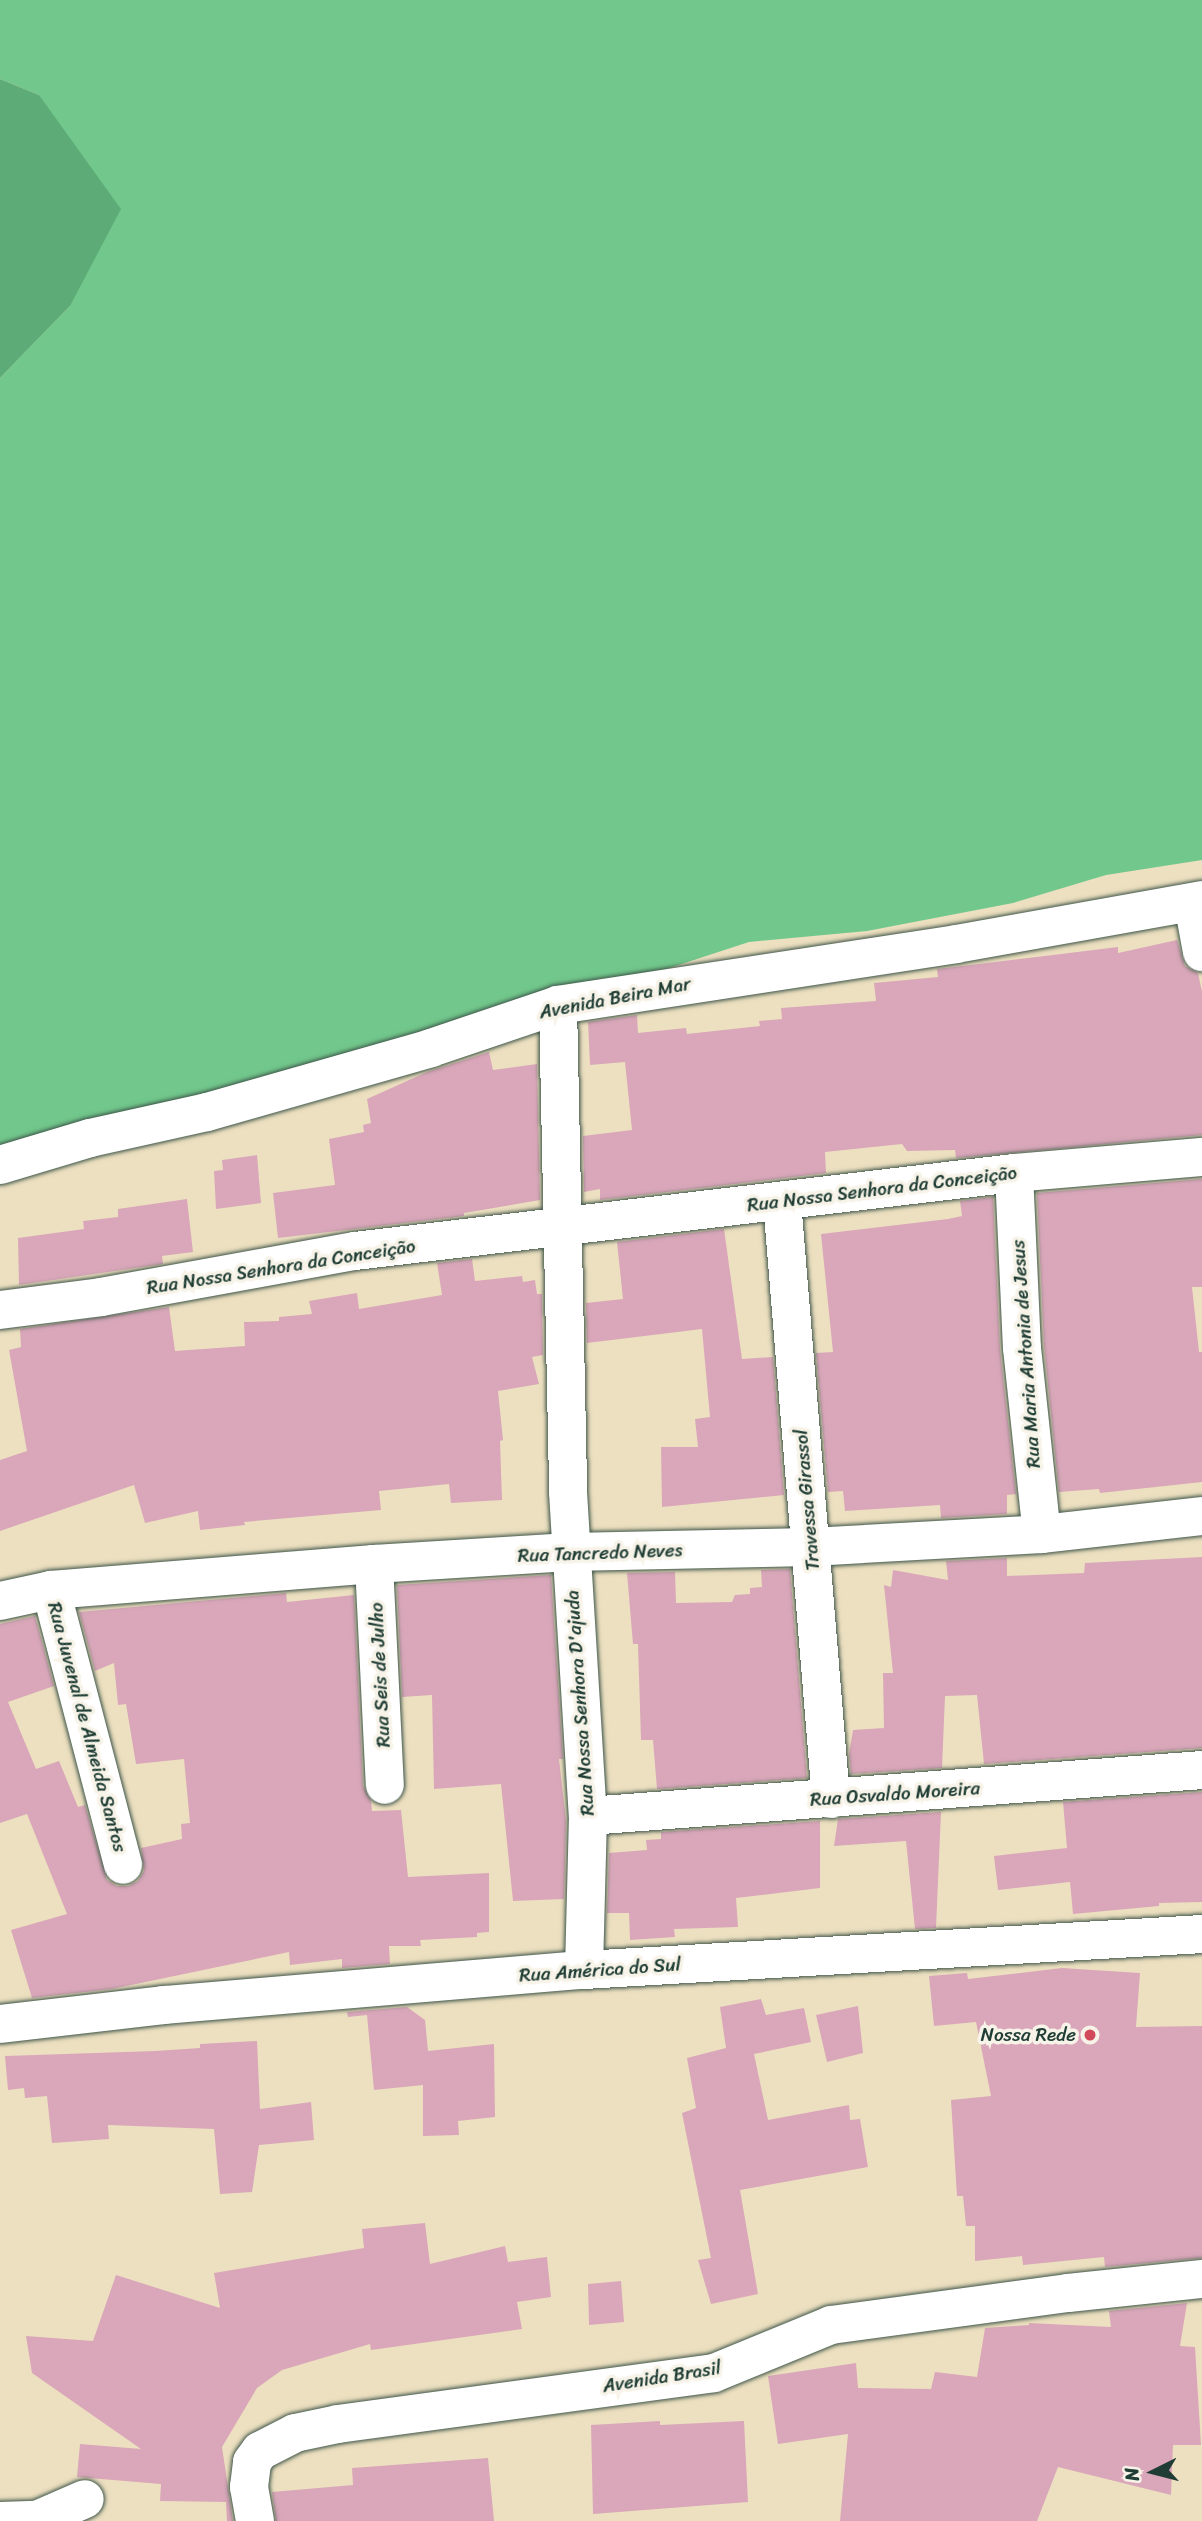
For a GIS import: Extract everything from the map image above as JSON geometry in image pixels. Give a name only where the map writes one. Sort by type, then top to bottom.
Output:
[{"type":"street","points":[[1197,902],[1202,952]]},
{"type":"street","name":"Avenida Beira Mar","points":[[0,1165],[90,1138],[207,1112],[392,1059],[558,1005],[957,944],[1197,902]]},
{"type":"street","points":[[558,1005],[562,1226]]},
{"type":"street","name":"Rua Nossa Senhora da Conceição","points":[[0,1310],[101,1297],[355,1251],[1014,1173],[1202,1157]]},
{"type":"street","name":"Rua Maria Antonia de Jesus","points":[[1014,1173],[1023,1348],[1042,1534]]},
{"type":"street","name":"Travessa Girassol","points":[[782,1201],[831,1799]]},
{"type":"street","name":"Rua Nossa Senhora D'ajuda","points":[[562,1226],[570,1552],[588,1816],[584,1970]]},
{"type":"street","name":"Rua Tancredo Neves","points":[[0,1601],[51,1590],[374,1564],[570,1552],[811,1547],[1042,1534],[1202,1516]]},
{"type":"street","name":"Rua Seis de Julho","points":[[374,1564],[385,1785]]},
{"type":"street","name":"Rua Juvenal de Almeida Santos","points":[[51,1590],[123,1865]]},
{"type":"street","name":"Rua Osvaldo Moreira","points":[[588,1816],[1202,1770]]},
{"type":"street","name":"Rua América do Sul","points":[[0,2024],[164,2005],[584,1970],[1202,1934]]},
{"type":"street","name":"Avenida Brasil","points":[[253,2513],[249,2487],[252,2462],[260,2451],[295,2434],[338,2424],[714,2373],[831,2325],[1041,2296],[1202,2279]]},
{"type":"street","points":[[0,2521],[37,2520],[85,2499]]},
{"type":"green space","points":[[0,0],[1202,0],[1202,860],[1106,875],[1013,903],[867,931],[749,942],[605,989],[0,1148],[0,378],[70,306],[39,95],[0,79]]},
{"type":"green space","points":[[0,79],[39,95],[121,209],[70,306],[0,378]]},
{"type":"building","points":[[1177,940],[1185,966],[1198,973],[1202,992],[1202,1135],[956,1158],[955,1150],[907,1151],[902,1144],[825,1152],[826,1173],[600,1200],[600,1189],[584,1192],[583,1136],[632,1130],[625,1062],[590,1065],[588,1022],[637,1015],[638,1033],[686,1028],[687,1034],[760,1026],[759,1021],[782,1019],[781,1008],[876,1001],[874,983],[938,977],[937,969],[1118,947],[1118,953]]},
{"type":"building","points":[[489,1052],[493,1070],[537,1064],[540,1200],[464,1213],[464,1216],[278,1238],[273,1193],[335,1185],[329,1139],[364,1132],[363,1125],[371,1123],[367,1099],[427,1072]]},
{"type":"building","points":[[257,1155],[261,1203],[216,1209],[214,1171],[223,1170],[222,1160]]},
{"type":"building","points":[[1202,1179],[1202,1287],[1192,1287],[1199,1352],[1202,1352],[1202,1482],[1100,1493],[1099,1489],[1059,1492],[1044,1346],[1037,1193]]},
{"type":"building","points":[[993,1197],[1000,1349],[1016,1494],[1007,1495],[1007,1514],[941,1518],[940,1505],[845,1511],[843,1491],[828,1492],[816,1353],[833,1352],[821,1234],[962,1216],[960,1201]]},
{"type":"building","points":[[187,1199],[193,1252],[162,1256],[163,1264],[19,1285],[18,1238],[84,1229],[83,1221],[118,1217],[118,1209]]},
{"type":"building","points":[[724,1229],[742,1359],[773,1357],[784,1495],[662,1507],[661,1447],[698,1447],[695,1419],[710,1417],[702,1329],[587,1343],[586,1303],[623,1299],[617,1242]]},
{"type":"building","points":[[472,1259],[475,1281],[522,1276],[523,1282],[535,1280],[537,1294],[542,1294],[543,1355],[532,1357],[539,1384],[498,1391],[503,1440],[500,1441],[502,1500],[451,1503],[449,1484],[379,1491],[381,1510],[244,1522],[245,1525],[200,1530],[198,1511],[145,1523],[134,1485],[0,1531],[0,1460],[27,1451],[9,1350],[21,1347],[20,1329],[169,1307],[175,1351],[245,1346],[244,1322],[279,1321],[279,1317],[312,1314],[309,1301],[357,1293],[359,1309],[442,1295],[437,1263]]},
{"type":"building","points":[[1202,1557],[1202,1748],[984,1764],[977,1695],[945,1696],[942,1768],[851,1774],[849,1754],[853,1730],[884,1728],[883,1673],[893,1673],[884,1585],[891,1587],[893,1570],[948,1580],[946,1561],[1007,1558],[1007,1576],[1084,1573],[1085,1563]]},
{"type":"building","points":[[790,1569],[807,1778],[657,1789],[653,1740],[641,1740],[638,1644],[633,1644],[627,1573],[675,1572],[676,1603],[732,1602],[735,1595],[750,1594],[750,1588],[762,1587],[761,1570]]},
{"type":"building","points":[[551,1575],[563,1759],[559,1759],[566,1821],[564,1903],[564,1899],[513,1901],[501,1784],[434,1789],[432,1695],[402,1697],[397,1585]]},
{"type":"building","points":[[286,1593],[287,1602],[354,1595],[363,1786],[371,1801],[372,1811],[401,1810],[408,1877],[489,1873],[489,1932],[477,1933],[477,1937],[420,1940],[421,1946],[389,1946],[390,1964],[342,1968],[342,1959],[290,1965],[289,1952],[112,1989],[32,1998],[11,1930],[67,1914],[27,1814],[0,1823],[0,1624],[35,1616],[54,1686],[8,1702],[36,1769],[59,1761],[78,1807],[85,1805],[107,1880],[117,1886],[128,1886],[138,1881],[144,1871],[141,1848],[182,1839],[181,1824],[190,1823],[184,1759],[136,1764],[126,1704],[118,1705],[114,1663],[95,1671],[79,1612]]},
{"type":"building","points":[[1202,1792],[1202,1902],[1159,1903],[1159,1906],[1073,1914],[1070,1882],[998,1890],[994,1856],[1067,1848],[1063,1802]]},
{"type":"building","points":[[941,1812],[936,1928],[915,1929],[906,1841],[834,1846],[838,1819]]},
{"type":"building","points":[[820,1821],[820,1888],[736,1898],[738,1927],[674,1929],[675,1937],[630,1940],[629,1913],[607,1913],[609,1853],[647,1850],[646,1840],[661,1839],[661,1832]]},
{"type":"building","points":[[1062,1968],[1140,1973],[1136,2027],[1202,2026],[1202,2258],[1105,2267],[1104,2257],[1023,2265],[1022,2256],[975,2261],[975,2226],[966,2226],[963,2196],[957,2196],[951,2100],[991,2096],[976,2022],[934,2026],[929,1976],[967,1973],[968,1979]]},
{"type":"building","points":[[761,1999],[766,2015],[804,2008],[811,2042],[754,2054],[768,2120],[849,2105],[850,2120],[860,2119],[868,2167],[740,2190],[758,2294],[711,2304],[698,2260],[711,2258],[682,2113],[696,2108],[687,2058],[726,2048],[720,2007]]},
{"type":"building","points":[[858,2006],[863,2053],[827,2062],[816,2015]]},
{"type":"building","points":[[407,2007],[425,2020],[428,2051],[494,2044],[495,2117],[458,2121],[459,2135],[423,2136],[423,2085],[374,2090],[367,2015],[348,2017],[347,2012]]},
{"type":"building","points":[[257,2041],[260,2109],[311,2102],[314,2140],[259,2145],[252,2192],[220,2194],[214,2129],[108,2125],[109,2139],[52,2143],[47,2096],[25,2098],[24,2088],[8,2090],[5,2056],[155,2051],[200,2048],[200,2044]]},
{"type":"building","points":[[425,2223],[430,2264],[505,2246],[508,2262],[547,2257],[551,2297],[517,2302],[522,2329],[371,2350],[370,2344],[282,2370],[257,2388],[222,2447],[233,2521],[227,2521],[226,2502],[160,2501],[161,2484],[77,2477],[80,2444],[141,2449],[32,2373],[26,2336],[93,2341],[116,2275],[220,2308],[214,2273],[364,2248],[362,2229]]},
{"type":"building","points":[[621,2281],[624,2322],[589,2325],[588,2284]]},
{"type":"building","points":[[1187,2303],[1180,2346],[1195,2347],[1201,2445],[1173,2445],[1171,2495],[1058,2467],[1037,2521],[840,2521],[848,2434],[778,2444],[768,2376],[856,2363],[858,2388],[931,2389],[935,2372],[977,2377],[985,2328],[1029,2323],[1111,2327],[1109,2311]]},
{"type":"building","points":[[660,2421],[660,2425],[744,2421],[748,2502],[593,2514],[591,2425]]},
{"type":"building","points":[[488,2458],[494,2521],[276,2521],[272,2492],[353,2485],[352,2468]]},
{"type":"place","name":"Nossa Rede","points":[[1090,2035]]}]
